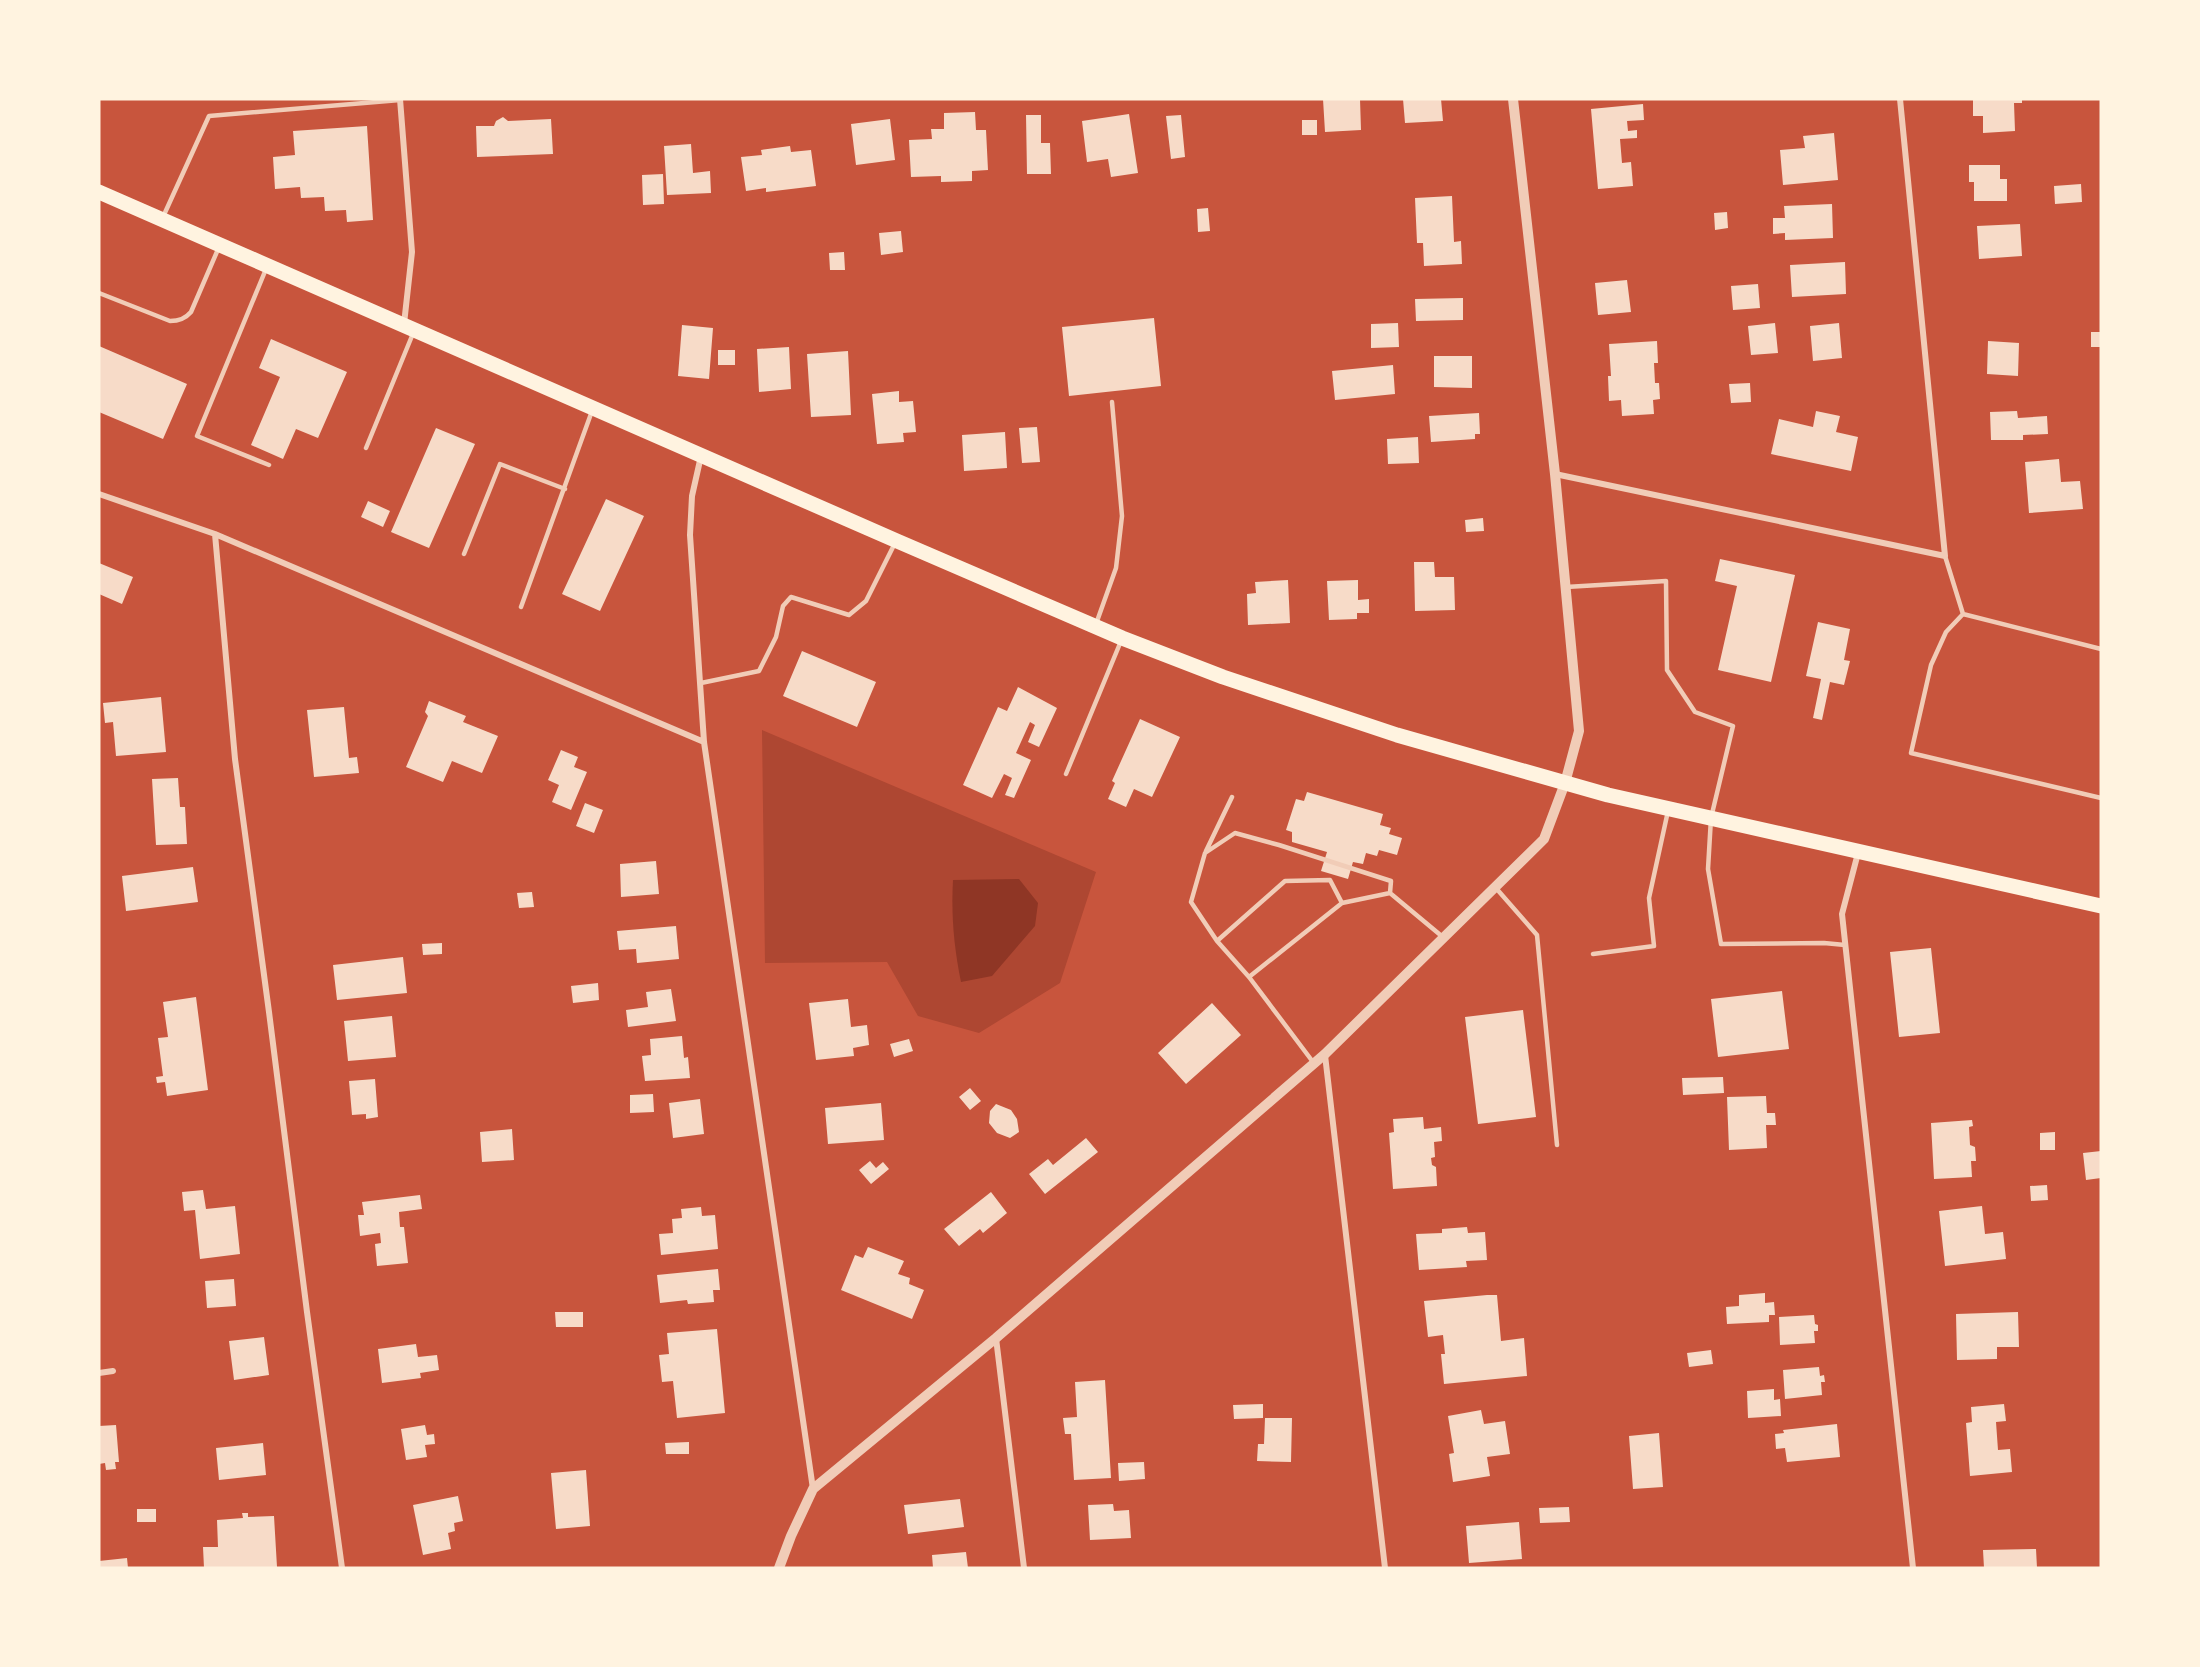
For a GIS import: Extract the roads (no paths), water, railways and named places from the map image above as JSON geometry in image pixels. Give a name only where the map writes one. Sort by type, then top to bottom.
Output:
[{"type":"main road","points":[[99,192],[897,541],[1122,638],[1223,677],[1397,735],[1565,783],[2101,906]]},
{"type":"street","points":[[400,99],[412,252],[409,327]]},
{"type":"street","points":[[779,1568],[813,1489],[996,1338],[1314,1064],[1544,839],[1565,783],[1579,731],[1555,474],[1513,99]]},
{"type":"street","points":[[1555,474],[1946,556],[1900,99]]},
{"type":"street","points":[[701,456],[692,496],[690,536],[704,742],[813,1489]]},
{"type":"street","points":[[99,494],[215,534],[704,742]]},
{"type":"street","points":[[215,534],[235,759],[342,1568]]},
{"type":"street","points":[[1858,852],[1842,914],[1913,1568]]},
{"type":"street","points":[[1325,1054],[1384,1568]]},
{"type":"street","points":[[996,1338],[1024,1568]]},
{"type":"street","points":[[99,1373],[113,1371]]},
{"type":"lane","points":[[162,220],[209,116],[400,99]]},
{"type":"lane","points":[[99,293],[170,321],[186,318],[191,312],[220,246]]},
{"type":"lane","points":[[267,266],[197,436],[269,465]]},
{"type":"lane","points":[[366,448],[409,327]]},
{"type":"lane","points":[[1095,626],[1116,568],[1122,516],[1112,402]]},
{"type":"lane","points":[[521,607],[593,408]]},
{"type":"lane","points":[[464,554],[500,464],[565,489]]},
{"type":"lane","points":[[701,683],[759,671],[776,636],[783,606],[791,597],[849,615],[866,601],[897,541]]},
{"type":"lane","points":[[1946,556],[1963,614]]},
{"type":"lane","points":[[1566,587],[1666,581],[1667,670],[1695,712],[1733,726],[1711,818],[1708,869],[1721,944],[1824,943],[1845,945]]},
{"type":"lane","points":[[1963,614],[2101,649]]},
{"type":"lane","points":[[1963,614],[1946,632],[1931,665],[1911,753],[2101,798]]},
{"type":"lane","points":[[1066,774],[1122,638]]},
{"type":"lane","points":[[1232,797],[1205,853],[1191,902],[1217,940],[1249,977],[1314,1064]]},
{"type":"lane","points":[[1593,954],[1654,946],[1649,898],[1668,808]]},
{"type":"lane","points":[[1205,853],[1235,833],[1390,881],[1390,893]]},
{"type":"lane","points":[[1217,940],[1285,881],[1330,880],[1342,903]]},
{"type":"lane","points":[[1495,887],[1537,934],[1557,1145]]},
{"type":"lane","points":[[1249,977],[1342,903],[1390,893]]},
{"type":"lane","points":[[1390,893],[1444,938]]}]
